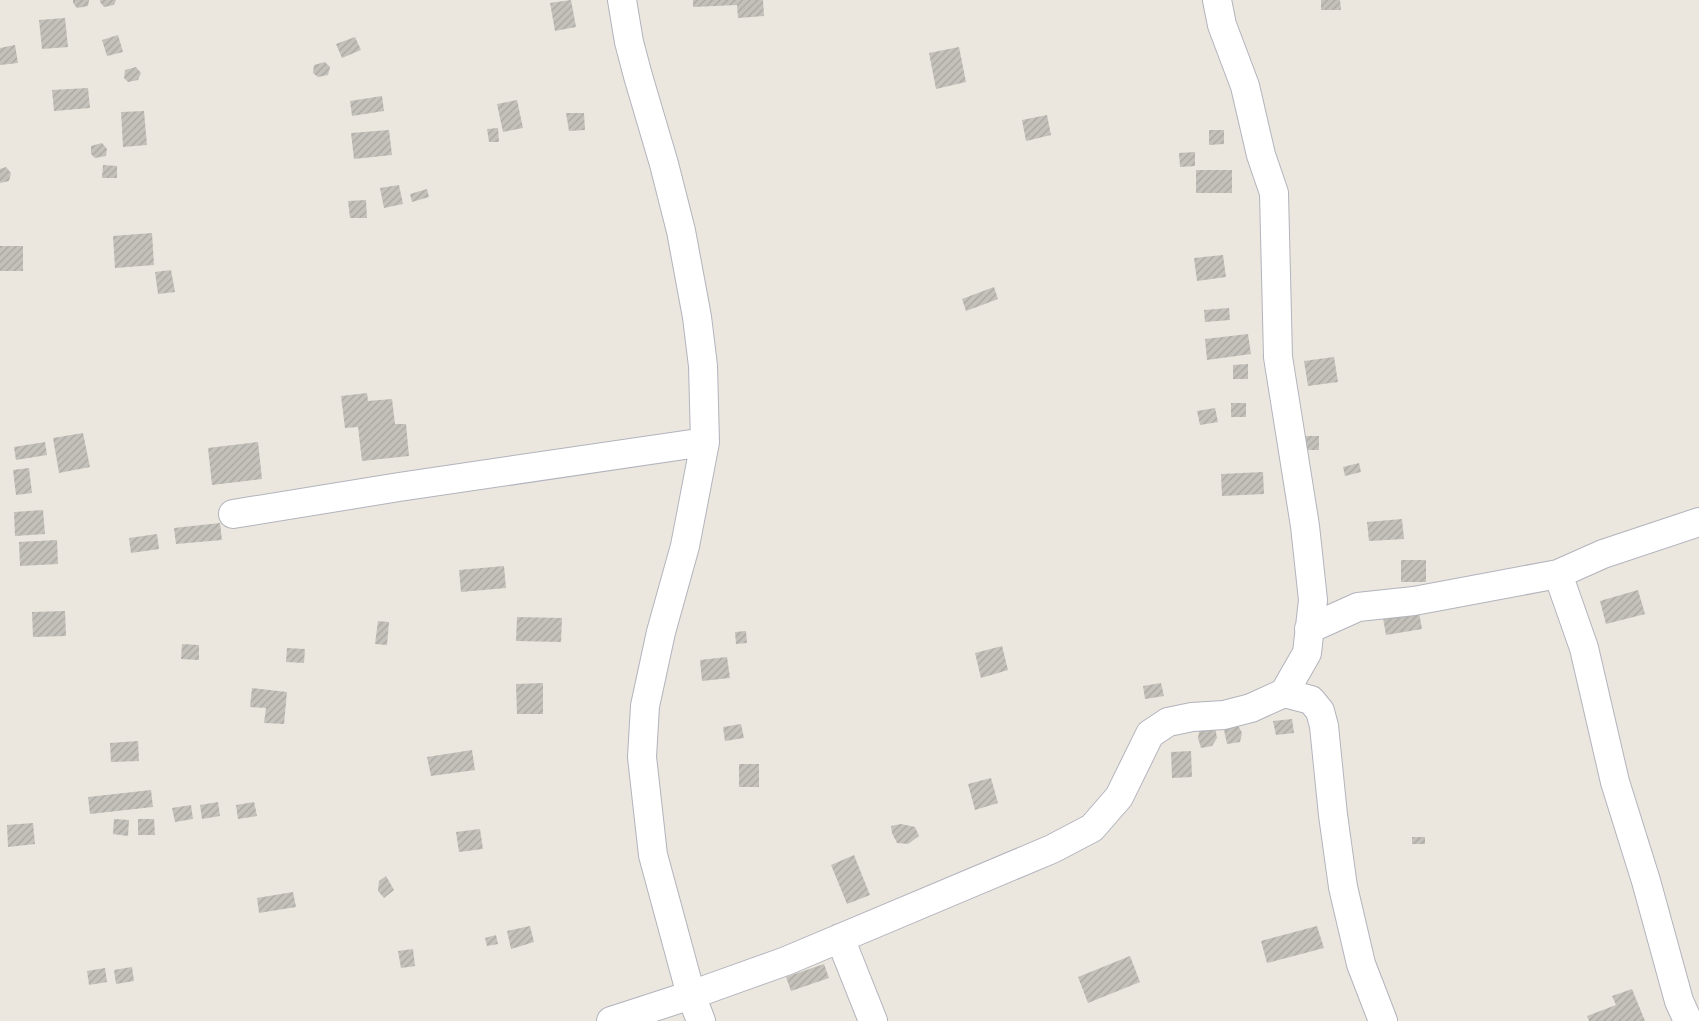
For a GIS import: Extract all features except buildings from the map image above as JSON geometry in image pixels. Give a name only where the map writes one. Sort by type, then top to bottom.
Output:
[{"type":"street","points":[[622,0],[629,42],[681,230],[697,317],[703,366],[705,442],[684,546],[661,632],[645,706],[642,757],[653,855],[691,995],[700,1021]]},
{"type":"street","points":[[610,1021],[691,995],[786,961],[1052,850],[1092,828],[1119,798],[1150,734],[1168,722],[1192,717],[1224,715],[1250,708],[1284,693],[1307,653],[1313,600],[1305,526],[1278,357],[1274,193],[1261,156],[1245,86],[1222,24],[1217,0]]},
{"type":"street","points":[[233,514],[399,487],[705,442]]},
{"type":"street","points":[[1309,628],[1358,607],[1414,601],[1558,574],[1604,554],[1699,522]]},
{"type":"street","points":[[1558,574],[1584,648],[1615,782],[1646,881],[1680,1001],[1688,1021]]},
{"type":"street","points":[[1284,693],[1310,700],[1320,711],[1324,726],[1343,887],[1361,964],[1383,1021]]},
{"type":"street","points":[[840,938],[874,1021]]}]
